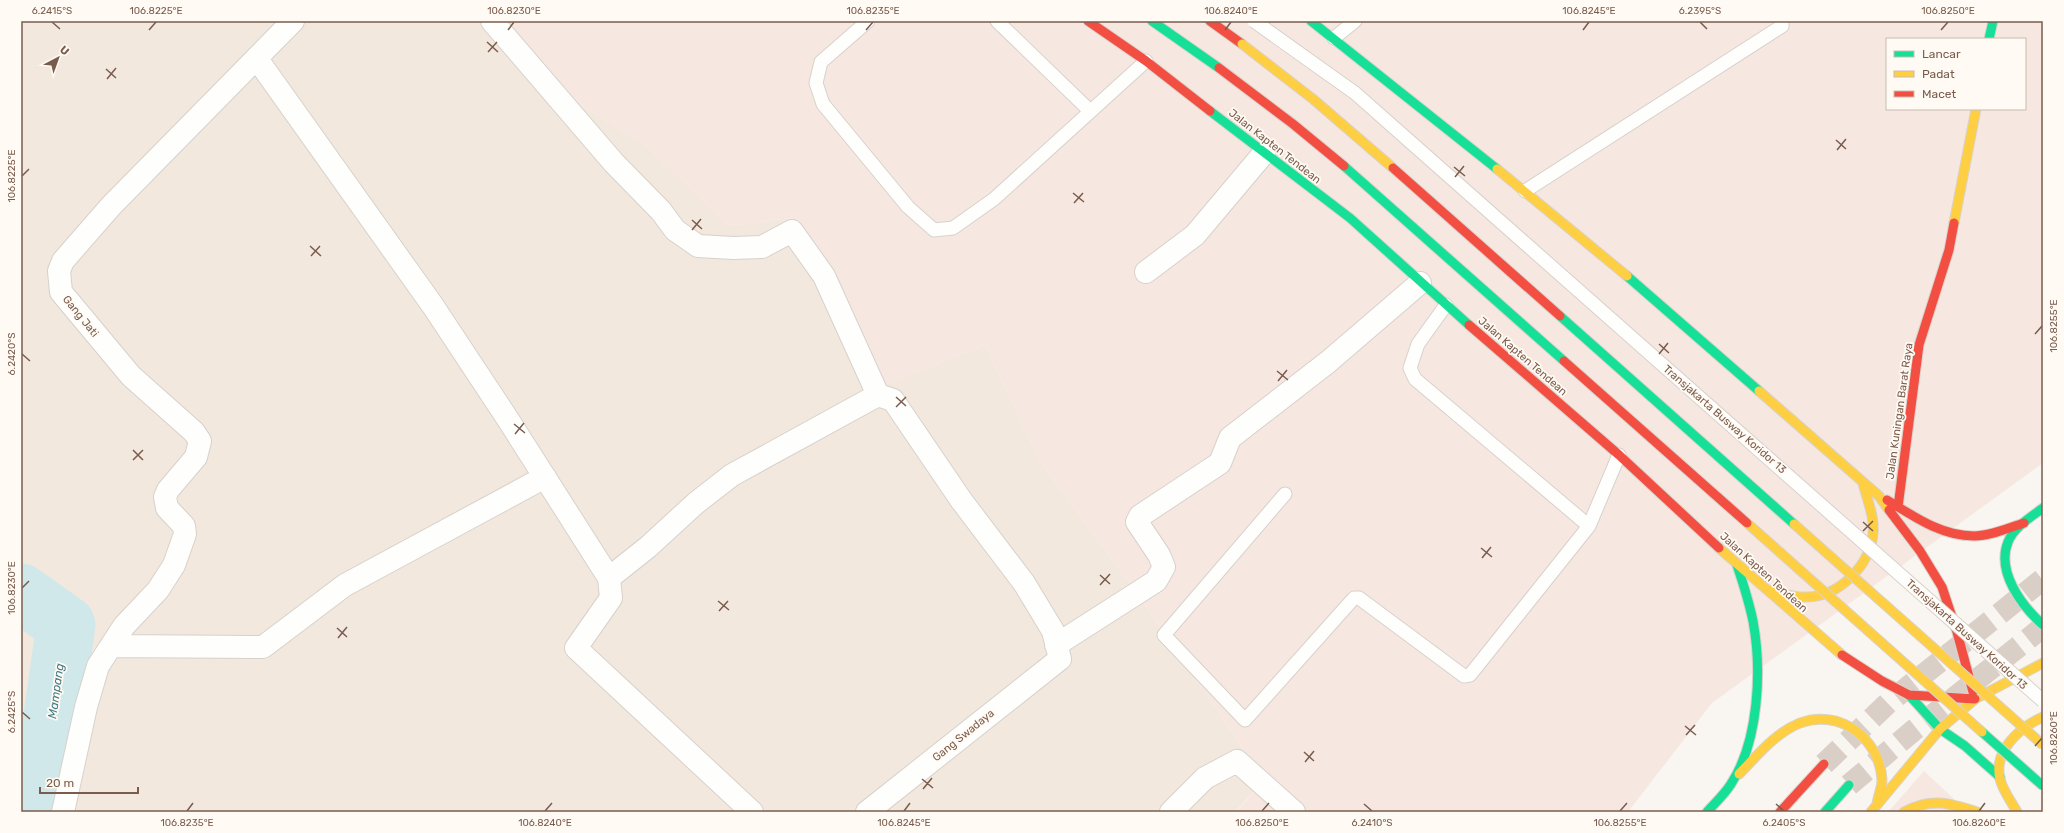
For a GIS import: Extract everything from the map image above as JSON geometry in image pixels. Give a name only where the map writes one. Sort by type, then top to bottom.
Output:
[{"type":"main road","name":"Jalan Kapten Tendean","points":[[1088,21],[1146,61],[1264,154],[1350,218],[1446,305],[1619,455],[1737,565],[1847,659],[1882,681],[1909,695],[1975,698]]},
{"type":"main road","name":"Jalan Kapten Tendean","points":[[1152,21],[1219,68],[1293,124],[1363,182],[2043,786]]},
{"type":"main road","points":[[1210,21],[1242,44],[1313,100],[1381,157],[2043,745]]},
{"type":"main road","points":[[1311,21],[1525,190],[1635,282],[1879,496],[1923,522],[1950,532],[1974,536],[1995,532],[2024,523]]},
{"type":"main road","points":[[1989,38],[1993,21]]},
{"type":"main road","name":"Jalan Kuningan Barat Raya","points":[[1898,507],[1919,345],[1949,250],[1976,110]]},
{"type":"main road","points":[[1766,590],[1791,596],[1813,597],[1832,591],[1849,578],[1865,560],[1871,546],[1873,522],[1863,483]]},
{"type":"main road","points":[[1879,496],[1920,551],[1942,587],[1962,646],[1975,698]]},
{"type":"main road","points":[[2043,508],[2024,523],[2009,542],[2006,559],[2010,579],[2017,594],[2043,625]]},
{"type":"main road","points":[[1734,779],[1748,740],[1755,708],[1757,667],[1754,626],[1737,565]]},
{"type":"main road","points":[[1871,812],[1940,729],[1975,698],[2043,663]]},
{"type":"main road","points":[[1909,695],[1940,729],[1965,746],[2000,777]]},
{"type":"main road","points":[[2017,812],[2004,789],[1999,769],[2005,749],[2018,734],[2034,720],[2043,717]]},
{"type":"main road","points":[[1707,812],[1734,779],[1773,739],[1801,723],[1822,719],[1840,722],[1857,729],[1871,744],[1878,761],[1882,780],[1877,804]]},
{"type":"main road","points":[[1780,812],[1824,764]]},
{"type":"main road","points":[[1825,812],[1849,786]]},
{"type":"main road","points":[[1904,812],[1919,804],[1950,803],[1977,812]]},
{"type":"street","name":"Gang Jati","points":[[111,646],[124,626],[158,590],[174,565],[185,534],[184,526],[168,508],[165,497],[168,490],[196,457],[200,441],[194,432],[131,376],[98,338],[61,292],[59,271],[63,261],[111,206],[293,21]]},
{"type":"street","points":[[492,21],[614,163],[661,211],[675,230],[680,234],[698,246],[755,248],[762,247],[792,231],[824,276],[878,395]]},
{"type":"street","points":[[257,59],[433,306],[609,578],[611,598],[576,648],[752,812]]},
{"type":"street","points":[[1146,272],[1195,235],[1264,154]]},
{"type":"street","name":"Gang Swadaya","points":[[867,812],[1058,652],[1156,581],[1164,567],[1159,555],[1138,522],[1140,516],[1220,463],[1230,438],[1328,362],[1420,282]]},
{"type":"street","points":[[609,578],[648,547],[696,503],[732,475],[878,395],[894,400],[962,500],[1024,583],[1053,631],[1058,652]]},
{"type":"street","points":[[63,812],[86,707],[98,666],[111,646],[264,647],[345,585],[545,477]]},
{"type":"street","points":[[1171,812],[1204,778],[1237,761],[1294,812]]},
{"type":"lane","points":[[868,21],[821,62],[816,83],[822,104],[908,207],[934,230],[953,228],[994,199],[1146,61]]},
{"type":"lane","points":[[997,21],[1090,111]]},
{"type":"lane","name":"Transjakarta Busway Koridor 13","points":[[1254,21],[1361,98],[2043,701]]},
{"type":"lane","points":[[1334,38],[1355,21]]},
{"type":"lane","points":[[1525,190],[1782,26],[1782,21]]},
{"type":"lane","points":[[1446,305],[1418,344],[1410,368],[1415,379],[1589,526]]},
{"type":"lane","points":[[1285,494],[1164,635],[1245,720],[1354,598],[1359,598],[1464,676],[1470,675],[1589,526],[1619,455]]},
{"type":"shaded area","points":[[21,21],[489,21],[586,108],[649,148],[729,226],[791,218],[877,388],[985,345],[1041,463],[1141,599],[1264,780],[1235,812],[21,812]]},
{"type":"shaded area","points":[[489,21],[2043,21],[2043,463],[1712,703],[1628,812],[1236,812],[1264,780],[1141,599],[1041,463],[985,345],[877,388],[791,218],[729,226],[649,148],[586,108]]},
{"type":"shaded area","points":[[1924,771],[1968,812],[1888,812]]},
{"type":"waterway","name":"Mampang","points":[[21,593],[66,625],[39,812]]},
{"type":"tunnel","points":[[1824,764],[1888,703],[2043,579]]},
{"type":"tunnel","points":[[1849,785],[1914,730],[2043,627]]},
{"type":"traffic: fast","points":[[1152,21],[1219,68]]},
{"type":"traffic: fast","points":[[1311,21],[1497,169]]},
{"type":"traffic: fast","points":[[1989,38],[1993,21]]},
{"type":"traffic: fast","points":[[1210,111],[1350,218],[1469,325]]},
{"type":"traffic: fast","points":[[1344,166],[1564,361]]},
{"type":"traffic: fast","points":[[1627,276],[1759,391]]},
{"type":"traffic: fast","points":[[1560,316],[1794,524]]},
{"type":"traffic: fast","points":[[2043,508],[2014,532],[2008,542],[2005,553],[2005,565],[2013,588],[2027,608],[2043,625]]},
{"type":"traffic: fast","points":[[1707,812],[1731,784],[1740,767],[1748,747],[1756,705],[1756,640],[1750,607],[1737,565]]},
{"type":"traffic: fast","points":[[1909,695],[1940,729],[1965,746],[2000,777]]},
{"type":"traffic: fast","points":[[1982,732],[2043,786]]},
{"type":"traffic: fast","points":[[1825,812],[1849,785]]},
{"type":"traffic: slow","points":[[1242,44],[1313,99],[1393,168]]},
{"type":"traffic: slow","points":[[1954,223],[1976,110]]},
{"type":"traffic: slow","points":[[1497,169],[1627,276]]},
{"type":"traffic: slow","points":[[1759,391],[1879,496],[1889,510]]},
{"type":"traffic: slow","points":[[1768,590],[1797,597],[1819,596],[1830,592],[1841,585],[1859,568],[1871,546],[1873,534],[1872,515],[1863,483]]},
{"type":"traffic: slow","points":[[1747,523],[1982,732]]},
{"type":"traffic: slow","points":[[1794,524],[2043,745]]},
{"type":"traffic: slow","points":[[1719,548],[1842,655]]},
{"type":"traffic: slow","points":[[1871,812],[1940,729],[1975,699],[2043,663]]},
{"type":"traffic: slow","points":[[2017,812],[2001,783],[1999,769],[2001,759],[2004,750],[2010,741],[2034,721],[2043,717]]},
{"type":"traffic: slow","points":[[1739,774],[1774,739],[1791,727],[1815,719],[1829,720],[1843,724],[1855,730],[1866,740],[1874,752],[1880,765],[1882,780],[1877,804]]},
{"type":"traffic: slow","points":[[1904,812],[1923,804],[1932,803],[1949,804],[1977,812]]},
{"type":"traffic: jam","points":[[1088,21],[1146,61],[1210,111]]},
{"type":"traffic: jam","points":[[1210,21],[1242,44]]},
{"type":"traffic: jam","points":[[1219,68],[1293,124],[1344,166]]},
{"type":"traffic: jam","points":[[1393,168],[1560,316]]},
{"type":"traffic: jam","points":[[1898,507],[1919,345],[1949,250],[1954,223]]},
{"type":"traffic: jam","points":[[1469,325],[1619,455],[1719,548]]},
{"type":"traffic: jam","points":[[1564,361],[1747,523]]},
{"type":"traffic: jam","points":[[1887,500],[1928,524],[1950,533],[1980,536],[2024,523]]},
{"type":"traffic: jam","points":[[1889,510],[1920,551],[1942,587],[1957,632],[1973,692]]},
{"type":"traffic: jam","points":[[1842,655],[1882,681],[1909,695],[1975,699]]},
{"type":"traffic: jam","points":[[1780,812],[1824,764]]}]
